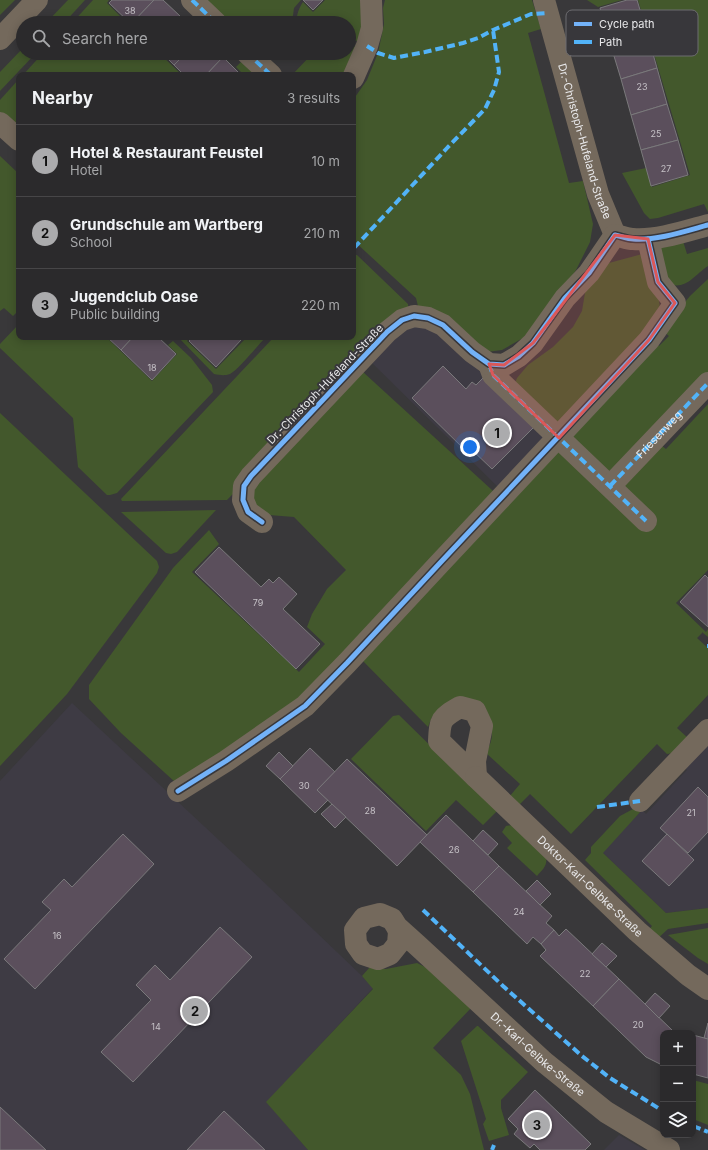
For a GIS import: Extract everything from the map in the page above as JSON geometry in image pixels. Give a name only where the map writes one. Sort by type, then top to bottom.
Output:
[{"type":"street","points":[[22,16],[37,0]]},
{"type":"street","points":[[192,0],[209,16]]},
{"type":"street","points":[[356,72],[367,46],[372,28],[371,0]]},
{"type":"street","name":"Dr.-Christoph-Hufeland-Straße","points":[[544,0],[598,194],[615,235]]},
{"type":"street","points":[[0,39],[16,22]]},
{"type":"street","points":[[254,60],[267,72]]},
{"type":"street","points":[[0,123],[16,137]]},
{"type":"street","points":[[489,364],[504,365],[519,356],[533,343],[566,298],[589,273],[615,235],[632,239],[648,239],[681,233],[708,225]]},
{"type":"street","points":[[178,791],[226,761],[305,706],[347,664],[649,340],[675,303],[658,282],[648,239]]},
{"type":"street","name":"Dr.-Christoph-Hufeland-Straße","points":[[262,522],[248,512],[243,500],[244,486],[251,476],[387,332],[402,320],[414,316],[428,318],[444,325],[472,352],[489,364],[493,375],[646,521]]},
{"type":"street","name":"Friesenweg","points":[[610,486],[708,383]]},
{"type":"street","points":[[640,801],[708,730]]},
{"type":"street","name":"Doktor-Karl-Gelbke-Straße","points":[[476,777],[637,931],[688,976],[708,989]]},
{"type":"street","points":[[380,914],[392,919],[416,945],[378,958],[363,954],[356,944],[355,930],[364,918],[380,914]]},
{"type":"street","points":[[390,954],[398,944],[399,932],[397,926]]},
{"type":"street","name":"Dr.-Karl-Gelbke-Straße","points":[[416,945],[556,1072],[606,1112],[669,1150]]},
{"type":"highlighted area","points":[[615,235],[648,239],[658,282],[675,303],[649,340],[559,438],[493,375],[489,364],[504,365],[533,343]]},
{"type":"shaded area","points":[[405,324],[430,324],[551,438],[501,490],[370,361]]},
{"type":"shaded area","points":[[72,703],[250,869],[373,988],[267,1102],[308,1150],[0,1150],[0,781]]},
{"type":"shaded area","points":[[708,740],[708,908],[666,913],[602,852],[642,810],[646,814],[687,770],[683,766]]},
{"type":"shaded area","points":[[619,1135],[645,1150],[604,1150]]},
{"type":"green space","points":[[0,0],[15,0],[0,15]]},
{"type":"green space","points":[[68,0],[85,0],[70,16],[53,16]]},
{"type":"green space","points":[[93,0],[109,0],[107,3],[120,16],[78,16]]},
{"type":"green space","points":[[199,0],[301,0],[294,8],[293,16],[216,16]]},
{"type":"green space","points":[[325,0],[364,0],[360,39],[356,41],[356,16],[297,16],[303,2],[313,12]]},
{"type":"green space","points":[[385,0],[532,0],[541,29],[528,33],[569,183],[583,181],[593,224],[590,242],[576,270],[554,305],[523,338],[502,350],[487,352],[419,310],[416,298],[356,243],[356,96],[367,80],[378,53],[384,24],[383,8]]},
{"type":"green space","points":[[587,0],[622,0],[598,7]]},
{"type":"green space","points":[[638,0],[708,0],[708,212],[704,204],[650,219],[644,213],[622,173],[646,168],[652,187],[690,175],[655,56],[698,56],[698,10],[641,10]]},
{"type":"green space","points":[[16,55],[16,60],[29,60],[18,72],[16,72],[16,74],[0,91],[0,72]]},
{"type":"green space","points":[[37,60],[166,60],[179,72],[26,72]]},
{"type":"green space","points":[[243,60],[249,60],[262,72],[241,72],[236,67]]},
{"type":"green space","points":[[306,60],[351,60],[345,72],[295,72]]},
{"type":"green space","points":[[16,82],[16,129],[0,114],[0,100]]},
{"type":"green space","points":[[0,156],[16,171],[16,313],[13,316],[4,308],[0,311]]},
{"type":"green space","points":[[683,241],[687,254],[708,248],[708,266],[685,284],[668,284],[655,249]]},
{"type":"green space","points":[[646,253],[658,293],[660,308],[658,318],[561,427],[515,383],[517,378],[528,365],[553,347],[573,327],[582,311],[586,287],[609,263]]},
{"type":"green space","points":[[356,255],[408,304],[409,314],[227,500],[122,501],[121,499],[271,340],[356,340]]},
{"type":"green space","points":[[708,279],[708,377],[612,474],[565,436],[654,342],[659,346],[669,336],[662,330],[690,296]]},
{"type":"green space","points":[[16,327],[16,340],[109,340],[152,381],[177,354],[168,345],[173,341],[191,358],[212,385],[213,392],[117,493],[107,495],[78,467],[73,418],[0,348],[0,344]]},
{"type":"green space","points":[[181,340],[188,340],[187,341],[216,369],[244,340],[263,340],[230,374],[214,374]]},
{"type":"green space","points":[[363,372],[504,501],[559,446],[608,493],[658,443],[666,449],[708,404],[708,570],[676,603],[706,632],[708,629],[708,637],[703,632],[697,638],[708,648],[708,695],[677,728],[688,738],[673,753],[667,754],[657,744],[571,834],[530,794],[518,806],[509,797],[520,784],[486,753],[492,736],[488,718],[432,717],[428,727],[360,658],[282,714],[175,782],[121,733],[89,699],[89,685],[173,568],[209,530],[219,544],[192,572],[299,672],[325,644],[307,627],[312,614],[327,589],[346,570],[294,517],[269,515],[256,507],[250,489]]},
{"type":"green space","points":[[0,413],[157,561],[159,567],[157,573],[67,694],[0,766]]},
{"type":"green space","points":[[216,510],[177,552],[171,554],[166,553],[121,512]]},
{"type":"green space","points":[[399,715],[497,811],[483,825],[456,800],[426,831],[351,759],[393,716]]},
{"type":"green space","points":[[633,809],[642,810],[603,853],[666,913],[708,908],[708,923],[668,929],[655,941],[646,933],[652,926],[585,860],[591,853],[591,847],[620,816]]},
{"type":"green space","points":[[512,825],[546,856],[543,870],[537,876],[507,848],[512,843],[502,832],[506,826]]},
{"type":"green space","points":[[708,928],[708,964],[668,935]]},
{"type":"green space","points":[[417,963],[429,969],[471,1008],[433,1048],[461,1075],[470,1094],[484,1150],[308,1150],[266,1102],[373,989],[362,976],[370,967],[386,969]]},
{"type":"green space","points":[[477,1026],[528,1072],[501,1100],[501,1108],[509,1135],[489,1141],[483,1124],[486,1119],[461,1041]]},
{"type":"green space","points":[[696,1081],[708,1084],[708,1125],[696,1120]]},
{"type":"building","points":[[112,0],[154,0],[139,16],[123,16],[109,3]]},
{"type":"building","points":[[154,0],[163,0],[180,16],[139,16]]},
{"type":"building","points":[[303,0],[323,0],[313,10]]},
{"type":"building","points":[[627,0],[637,0],[640,10],[601,10],[600,8]]},
{"type":"building","points":[[614,56],[654,56],[657,68],[621,79]]},
{"type":"building","points":[[169,60],[179,60],[174,65]]},
{"type":"building","points":[[179,60],[220,60],[209,72],[181,72],[174,65]]},
{"type":"building","points":[[220,60],[226,60],[238,72],[209,72]]},
{"type":"building","points":[[657,68],[667,104],[631,115],[621,79]]},
{"type":"building","points":[[667,104],[678,140],[641,150],[631,115]]},
{"type":"building","points":[[678,140],[688,175],[651,186],[641,150]]},
{"type":"building","points":[[110,340],[130,340],[121,350]]},
{"type":"building","points":[[130,340],[161,340],[176,354],[152,380],[121,350]]},
{"type":"building","points":[[190,340],[241,340],[216,367],[189,341]]},
{"type":"building","points":[[443,366],[466,389],[472,382],[476,385],[484,377],[535,426],[492,469],[470,448],[467,452],[412,398]]},
{"type":"building","points":[[219,547],[261,587],[269,579],[273,583],[279,577],[297,594],[283,609],[320,644],[296,669],[195,572]]},
{"type":"building","points":[[705,575],[708,578],[708,627],[680,602]]},
{"type":"building","points":[[310,748],[335,772],[317,790],[328,800],[315,813],[280,779]]},
{"type":"building","points":[[279,752],[293,766],[280,779],[266,766]]},
{"type":"building","points":[[347,759],[427,835],[397,866],[317,790]]},
{"type":"building","points":[[698,787],[708,797],[708,832],[688,853],[660,828]]},
{"type":"building","points":[[332,804],[346,817],[335,828],[321,814]]},
{"type":"building","points":[[446,815],[499,866],[473,892],[420,842]]},
{"type":"building","points":[[483,830],[498,844],[488,855],[473,841]]},
{"type":"building","points":[[123,834],[154,864],[35,989],[4,959],[51,910],[42,902],[64,879],[72,887]]},
{"type":"building","points":[[667,834],[694,860],[669,886],[642,861]]},
{"type":"building","points":[[499,866],[552,916],[546,923],[554,930],[541,944],[533,937],[527,944],[473,892]]},
{"type":"building","points":[[537,880],[551,894],[540,905],[526,891]]},
{"type":"building","points":[[220,927],[252,957],[133,1082],[101,1052],[151,1000],[136,985],[155,965],[170,980]]},
{"type":"building","points":[[566,929],[619,979],[593,1006],[540,956],[546,950],[541,944],[554,930],[559,936]]},
{"type":"building","points":[[602,943],[617,956],[606,967],[592,954]]},
{"type":"building","points":[[619,979],[672,1030],[660,1030],[660,1064],[646,1057],[593,1006]]},
{"type":"building","points":[[655,993],[670,1006],[659,1018],[645,1004]]},
{"type":"building","points":[[708,1023],[708,1039],[704,1038]]},
{"type":"building","points":[[696,1036],[708,1039],[708,1078],[696,1075]]},
{"type":"building","points":[[535,1090],[591,1144],[585,1150],[540,1150],[534,1144],[530,1148],[514,1134],[518,1129],[508,1119]]},
{"type":"building","points":[[0,1107],[46,1150],[0,1150]]},
{"type":"building","points":[[224,1111],[265,1150],[187,1150]]},
{"type":"marked path","points":[[192,0],[209,16]]},
{"type":"marked path","points":[[367,46],[378,53],[394,58],[463,43],[478,38],[531,14],[547,13]]},
{"type":"marked path","points":[[356,246],[485,109],[494,90],[499,72],[493,30]]},
{"type":"marked path","points":[[255,60],[268,72]]},
{"type":"marked path","points":[[489,364],[493,375],[646,521]]},
{"type":"marked path","points":[[610,486],[708,383]]},
{"type":"marked path","points":[[597,807],[640,801]]},
{"type":"marked path","points":[[423,910],[503,986],[582,1056],[610,1078],[660,1109]]},
{"type":"marked path","points":[[696,1127],[708,1132]]},
{"type":"marked path","points":[[492,1150],[494,1145]]},
{"type":"cycle path","points":[[262,522],[248,512],[243,500],[244,486],[251,476],[387,332],[402,320],[414,316],[428,318],[443,325],[472,352],[489,364],[504,365],[519,356],[533,343],[565,298],[589,273],[615,235],[631,239],[642,239],[671,235],[708,225]]},
{"type":"cycle path","points":[[178,791],[226,761],[305,706],[649,340],[675,303],[658,282],[648,239]]},
{"type":"place","name":"Hotel & Restaurant Feustel","points":[[497,433]]},
{"type":"place","name":"Grundschule am Wartberg","points":[[195,1011]]},
{"type":"place","name":"Jugendclub Oase","points":[[537,1125]]}]
